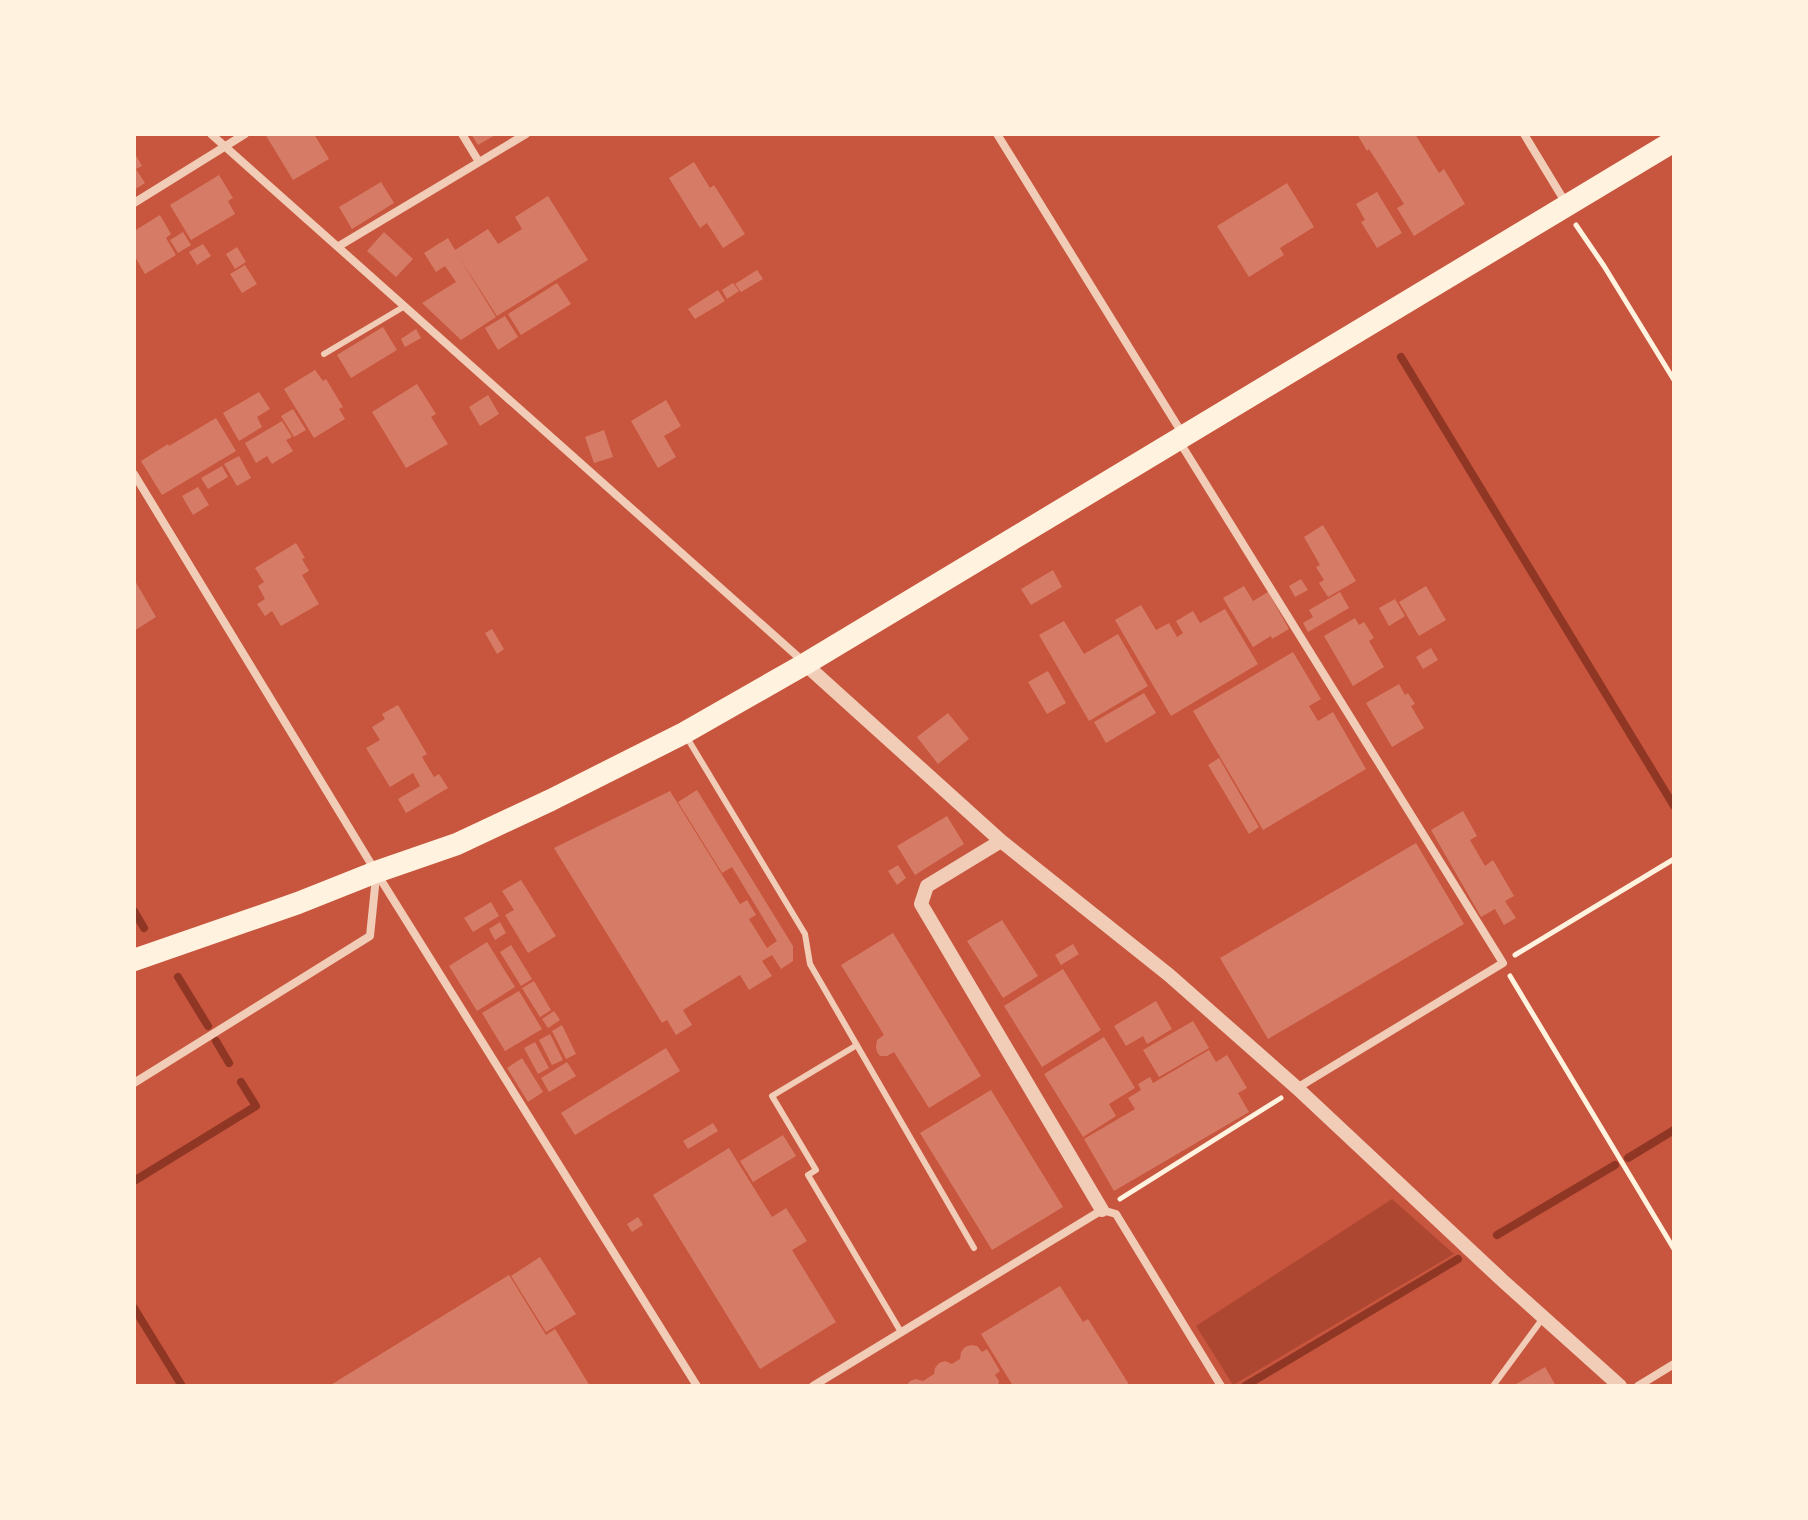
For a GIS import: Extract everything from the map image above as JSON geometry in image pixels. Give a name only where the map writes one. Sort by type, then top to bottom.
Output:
[{"type":"highway","points":[[134,960],[457,844],[684,733],[805,664],[1674,141]]},
{"type":"street","points":[[211,134],[1001,841],[1169,975],[1297,1088],[1620,1386]]},
{"type":"street","points":[[134,203],[245,134]]},
{"type":"street","points":[[462,134],[479,162]]},
{"type":"street","points":[[339,246],[526,134]]},
{"type":"street","points":[[997,134],[1503,963],[1297,1088]]},
{"type":"street","points":[[1524,134],[1565,206]]},
{"type":"street","points":[[134,474],[376,872],[697,1386]]},
{"type":"street","points":[[1001,841],[927,886],[921,904],[1102,1210],[1116,1214],[1221,1386]]},
{"type":"street","points":[[134,1083],[370,936],[376,872]]},
{"type":"street","points":[[813,1386],[1102,1210]]},
{"type":"street","points":[[1638,1386],[1674,1364]]},
{"type":"lane","points":[[324,354],[405,306]]},
{"type":"lane","points":[[684,733],[805,934],[810,964],[974,1248]]},
{"type":"lane","points":[[857,1045],[772,1096],[816,1170],[808,1175],[901,1332]]},
{"type":"lane","points":[[1493,1386],[1544,1317]]},
{"type":"path","points":[[1565,206],[1674,380]]},
{"type":"path","points":[[1674,859],[1503,963],[1674,1249]]},
{"type":"path","points":[[1102,1210],[1297,1088]]},
{"type":"shaded area","points":[[1392,1199],[1454,1254],[1233,1385],[1196,1326]]},
{"type":"building","points":[[265,134],[314,134],[329,159],[293,180]]},
{"type":"building","points":[[471,134],[497,134],[478,145]]},
{"type":"building","points":[[1357,134],[1415,134],[1439,173],[1444,169],[1465,204],[1414,236],[1397,208],[1404,204]]},
{"type":"building","points":[[134,152],[142,166],[136,169],[145,183],[134,190]]},
{"type":"building","points":[[694,162],[710,188],[714,185],[745,234],[723,248],[707,223],[700,228],[669,178]]},
{"type":"building","points":[[219,175],[233,198],[228,201],[235,214],[191,240],[170,205]]},
{"type":"building","points":[[381,182],[394,203],[352,229],[339,207]]},
{"type":"building","points":[[1287,183],[1314,227],[1280,248],[1284,255],[1249,277],[1217,226]]},
{"type":"building","points":[[1377,192],[1402,233],[1377,248],[1361,222],[1365,220],[1356,204]]},
{"type":"building","points":[[548,196],[588,260],[497,316],[457,254],[496,317],[461,340],[422,303],[456,282],[445,266],[436,272],[424,253],[448,238],[455,250],[488,229],[498,244],[522,229],[515,217]]},
{"type":"building","points":[[160,215],[171,234],[166,238],[176,255],[145,274],[134,255],[134,231]]},
{"type":"building","points":[[183,232],[191,245],[178,253],[170,240]]},
{"type":"building","points":[[384,232],[413,259],[396,277],[367,251]]},
{"type":"building","points":[[203,244],[211,256],[197,265],[189,252]]},
{"type":"building","points":[[237,247],[246,262],[235,269],[226,254]]},
{"type":"building","points":[[245,265],[257,284],[242,293],[230,274]]},
{"type":"building","points":[[757,270],[763,279],[741,292],[735,284]]},
{"type":"building","points":[[557,283],[571,304],[521,335],[508,314]]},
{"type":"building","points":[[733,283],[739,291],[727,299],[722,290]]},
{"type":"building","points":[[718,290],[725,301],[695,319],[688,309]]},
{"type":"building","points":[[505,316],[518,337],[498,350],[485,328]]},
{"type":"building","points":[[383,327],[397,350],[351,378],[337,355]]},
{"type":"building","points":[[416,329],[421,338],[405,347],[401,339]]},
{"type":"building","points":[[315,370],[323,381],[326,379],[343,407],[339,409],[345,419],[314,438],[284,389]]},
{"type":"building","points":[[417,384],[436,414],[431,417],[448,444],[406,468],[372,412]]},
{"type":"building","points":[[259,392],[270,409],[257,417],[262,427],[239,441],[223,413]]},
{"type":"building","points":[[488,395],[499,414],[480,426],[469,407]]},
{"type":"building","points":[[666,400],[681,426],[664,436],[676,457],[658,468],[631,421]]},
{"type":"building","points":[[293,409],[306,430],[294,437],[281,416]]},
{"type":"building","points":[[216,418],[236,451],[162,495],[141,461]]},
{"type":"building","points":[[282,421],[292,437],[286,440],[293,451],[272,464],[267,456],[256,463],[245,443]]},
{"type":"building","points":[[604,430],[613,457],[594,463],[585,437]]},
{"type":"building","points":[[239,456],[251,478],[237,486],[224,464]]},
{"type":"building","points":[[222,466],[228,477],[208,489],[201,478]]},
{"type":"building","points":[[198,487],[209,505],[193,515],[182,496]]},
{"type":"building","points":[[1323,525],[1356,581],[1328,597],[1319,583],[1324,580],[1316,567],[1320,565],[1304,537]]},
{"type":"building","points":[[296,543],[309,571],[302,575],[319,604],[281,626],[272,611],[265,616],[257,604],[265,599],[258,586],[264,582],[255,568]]},
{"type":"building","points":[[1053,570],[1062,587],[1031,605],[1021,589]]},
{"type":"building","points":[[134,579],[156,617],[134,631]]},
{"type":"building","points":[[1301,579],[1308,590],[1295,597],[1289,586]]},
{"type":"building","points":[[1244,586],[1253,601],[1268,592],[1289,629],[1253,647],[1223,598]]},
{"type":"building","points":[[1426,586],[1446,620],[1419,636],[1399,602]]},
{"type":"building","points":[[1340,592],[1349,608],[1308,632],[1303,623],[1313,617],[1309,610]]},
{"type":"building","points":[[1395,599],[1405,616],[1389,626],[1379,608]]},
{"type":"building","points":[[1141,605],[1156,630],[1169,623],[1177,637],[1183,633],[1176,621],[1193,611],[1200,623],[1225,609],[1258,664],[1171,716],[1115,620]]},
{"type":"building","points":[[1355,618],[1359,625],[1364,622],[1374,638],[1369,641],[1384,667],[1353,686],[1324,636]]},
{"type":"building","points":[[1064,621],[1084,654],[1118,634],[1148,686],[1089,721],[1039,635]]},
{"type":"building","points":[[492,629],[504,649],[497,654],[485,633]]},
{"type":"building","points":[[1431,648],[1438,660],[1423,669],[1416,657]]},
{"type":"building","points":[[1293,652],[1321,699],[1309,706],[1318,721],[1333,712],[1366,769],[1263,830],[1193,711]]},
{"type":"building","points":[[1048,671],[1066,703],[1047,714],[1028,682]]},
{"type":"building","points":[[1399,684],[1415,704],[1411,706],[1424,728],[1392,747],[1366,703]]},
{"type":"building","points":[[1144,693],[1156,713],[1106,743],[1094,722]]},
{"type":"building","points":[[398,705],[427,754],[422,757],[434,777],[439,774],[448,788],[406,813],[398,799],[420,786],[413,773],[390,787],[366,748],[380,740],[372,727],[385,719],[382,714]]},
{"type":"building","points":[[948,713],[969,739],[938,764],[917,737]]},
{"type":"building","points":[[1219,758],[1259,827],[1249,834],[1208,765]]},
{"type":"building","points":[[697,790],[793,946],[793,961],[781,969],[772,955],[762,961],[772,976],[749,990],[740,975],[683,1010],[692,1025],[676,1035],[667,1020],[662,1023],[554,848],[670,791],[740,904],[747,900],[756,915],[749,919],[767,948],[777,941],[732,867],[722,873],[678,802]]},
{"type":"building","points":[[1463,811],[1477,836],[1470,840],[1485,866],[1493,860],[1514,896],[1505,901],[1516,918],[1504,925],[1495,909],[1481,917],[1431,830]]},
{"type":"building","points":[[947,816],[964,844],[915,875],[897,846]]},
{"type":"building","points":[[1416,843],[1464,924],[1268,1039],[1220,958]]},
{"type":"building","points":[[898,865],[906,878],[897,885],[888,871]]},
{"type":"building","points":[[521,880],[556,936],[528,953],[505,915],[514,910],[502,891]]},
{"type":"building","points":[[491,902],[499,916],[473,932],[464,918]]},
{"type":"building","points":[[1002,920],[1038,976],[1003,998],[967,941]]},
{"type":"building","points":[[500,922],[506,933],[495,940],[489,929]]},
{"type":"building","points":[[893,933],[981,1076],[929,1108],[894,1052],[880,1056],[877,1052],[877,1040],[884,1035],[841,965]]},
{"type":"building","points":[[487,942],[515,987],[477,1011],[449,966]]},
{"type":"building","points":[[1073,944],[1079,954],[1061,965],[1055,955]]},
{"type":"building","points":[[511,945],[532,979],[521,986],[500,952]]},
{"type":"building","points":[[1063,969],[1101,1030],[1042,1067],[1004,1006]]},
{"type":"building","points":[[534,981],[551,1010],[540,1017],[522,988]]},
{"type":"building","points":[[519,991],[542,1029],[505,1051],[482,1013]]},
{"type":"building","points":[[1156,1001],[1172,1029],[1147,1044],[1143,1036],[1126,1046],[1114,1026]]},
{"type":"building","points":[[554,1011],[560,1020],[548,1028],[542,1019]]},
{"type":"building","points":[[1193,1021],[1209,1048],[1159,1077],[1143,1050]]},
{"type":"building","points":[[562,1025],[576,1054],[566,1059],[552,1031]]},
{"type":"building","points":[[550,1034],[563,1060],[552,1065],[539,1040]]},
{"type":"building","points":[[1104,1037],[1135,1088],[1109,1104],[1116,1116],[1083,1137],[1044,1074]]},
{"type":"building","points":[[535,1042],[549,1068],[538,1074],[524,1048]]},
{"type":"building","points":[[666,1048],[680,1071],[575,1135],[561,1113]]},
{"type":"building","points":[[1209,1050],[1216,1062],[1227,1055],[1247,1088],[1238,1093],[1249,1112],[1114,1191],[1084,1139],[1135,1109],[1128,1098],[1141,1090],[1138,1084],[1150,1077],[1153,1083]]},
{"type":"building","points":[[522,1058],[543,1092],[528,1102],[507,1068]]},
{"type":"building","points":[[567,1062],[576,1076],[549,1092],[541,1078]]},
{"type":"building","points":[[991,1090],[1063,1207],[992,1250],[920,1133]]},
{"type":"building","points":[[713,1123],[718,1131],[688,1149],[683,1141]]},
{"type":"building","points":[[783,1135],[796,1156],[753,1182],[740,1161]]},
{"type":"building","points":[[729,1148],[772,1217],[786,1208],[807,1241],[792,1250],[836,1322],[760,1369],[653,1195]]},
{"type":"building","points":[[638,1217],[643,1225],[632,1232],[627,1224]]},
{"type":"building","points":[[540,1257],[576,1314],[546,1332],[511,1276]]},
{"type":"building","points":[[509,1275],[546,1335],[555,1329],[590,1386],[329,1386]]},
{"type":"building","points":[[1060,1286],[1083,1322],[1088,1319],[1130,1386],[1013,1386],[981,1334]]},
{"type":"building","points":[[971,1345],[982,1352],[987,1349],[1000,1371],[995,1375],[998,1386],[906,1386],[910,1381],[923,1381],[934,1374],[939,1363],[945,1361],[952,1364],[960,1359],[961,1352]]},
{"type":"building","points":[[1545,1367],[1556,1386],[1517,1386],[1516,1384]]},
{"type":"waterway","points":[[1401,357],[1674,806]]},
{"type":"waterway","points":[[134,911],[144,928]]},
{"type":"waterway","points":[[178,977],[208,1026]]},
{"type":"waterway","points":[[216,1041],[229,1063]]},
{"type":"waterway","points":[[134,1181],[256,1106],[241,1082]]},
{"type":"waterway","points":[[1628,1158],[1674,1130]]},
{"type":"waterway","points":[[1497,1235],[1615,1165]]},
{"type":"waterway","points":[[1245,1386],[1458,1259]]},
{"type":"waterway","points":[[134,1308],[182,1386]]}]
